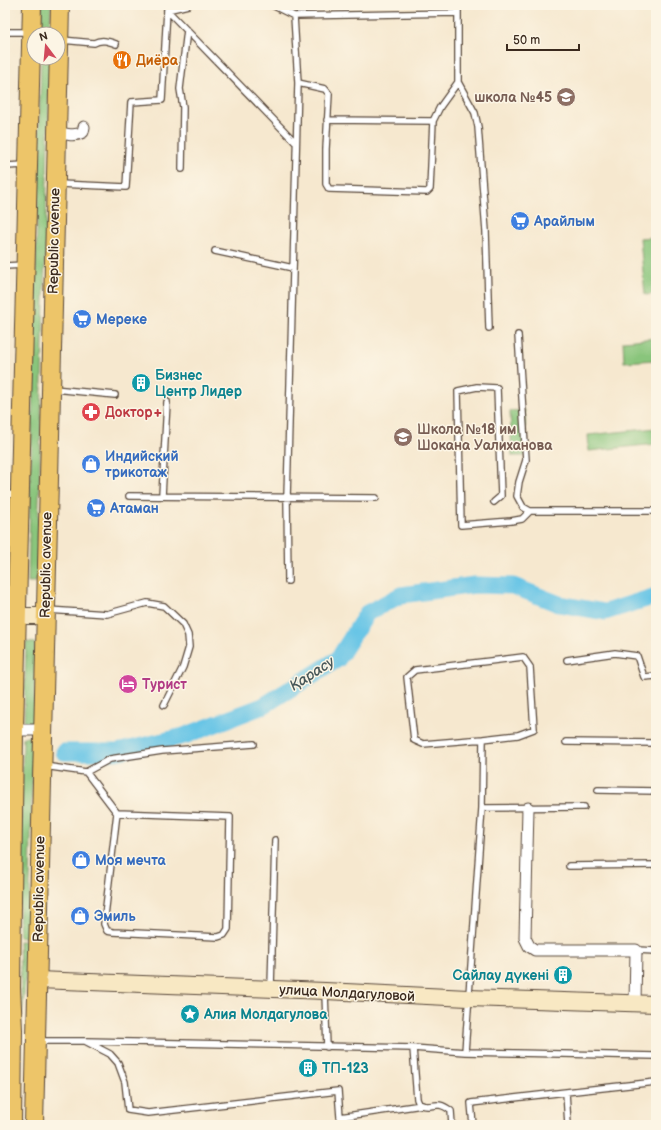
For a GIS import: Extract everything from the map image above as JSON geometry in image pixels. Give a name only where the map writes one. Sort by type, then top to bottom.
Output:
[{"type":"main road","name":"Republic avenue","points":[[31,26],[32,5]]},
{"type":"main road","name":"Republic avenue","points":[[60,5],[60,26]]},
{"type":"main road","name":"Republic avenue","points":[[12,1125],[13,1030],[8,988],[13,495],[26,265],[30,66]]},
{"type":"main road","name":"Republic avenue","points":[[34,1125],[59,66]]},
{"type":"street","points":[[57,132],[77,136],[83,132],[84,128]]},
{"type":"street","points":[[11,616],[46,613]]},
{"type":"street","points":[[10,730],[43,730]]},
{"type":"street","points":[[528,808],[525,938],[529,946],[535,950],[636,950],[635,1003]]},
{"type":"street","points":[[37,987],[42,1041],[40,1125]]},
{"type":"street","name":"улица Молдагуловой","points":[[37,987],[271,989],[468,998],[656,1004]]},
{"type":"street","points":[[5,1011],[8,988]]},
{"type":"lane","points":[[166,10],[188,5]]},
{"type":"lane","points":[[272,5],[294,16],[458,13]]},
{"type":"lane","points":[[458,5],[458,82],[475,113],[478,127],[486,231],[489,328]]},
{"type":"lane","points":[[166,10],[296,142]]},
{"type":"lane","points":[[56,184],[126,187],[131,102],[162,100],[166,10]]},
{"type":"lane","points":[[288,581],[287,498],[298,83],[294,16]]},
{"type":"lane","points":[[182,169],[182,107],[180,89],[187,30]]},
{"type":"lane","points":[[5,32],[26,32]]},
{"type":"lane","points":[[66,41],[94,43],[98,41],[108,41],[116,44]]},
{"type":"lane","points":[[298,83],[325,89],[329,94],[326,156],[326,184],[329,189],[426,192],[430,189],[433,121],[440,107],[458,82]]},
{"type":"lane","points":[[328,120],[433,121]]},
{"type":"lane","points":[[5,166],[29,165]]},
{"type":"lane","points":[[215,251],[293,268]]},
{"type":"lane","points":[[5,266],[26,265]]},
{"type":"lane","points":[[518,335],[526,460],[518,482],[517,496],[523,507],[530,511],[656,511]]},
{"type":"lane","points":[[494,502],[501,496],[497,388],[477,387],[458,391],[461,525],[522,519],[530,511]]},
{"type":"lane","points":[[51,389],[115,394]]},
{"type":"lane","points":[[162,496],[167,402]]},
{"type":"lane","points":[[129,496],[376,498]]},
{"type":"lane","points":[[46,613],[107,614],[147,603],[164,606],[183,624],[188,635],[189,647],[183,667],[164,705]]},
{"type":"lane","points":[[567,660],[615,653],[637,656],[644,676],[656,676]]},
{"type":"lane","points":[[523,657],[530,667],[534,729],[518,735],[483,739],[423,744],[414,740],[407,677],[415,670],[523,657]]},
{"type":"lane","points":[[465,1052],[482,808],[483,739]]},
{"type":"lane","points":[[566,742],[656,743]]},
{"type":"lane","points":[[42,765],[86,772],[110,759],[162,752],[254,744]]},
{"type":"lane","points":[[86,772],[117,813],[104,924],[107,931],[218,937],[224,935],[228,929],[230,817],[117,813]]},
{"type":"lane","points":[[598,790],[656,791]]},
{"type":"lane","points":[[482,808],[584,807]]},
{"type":"lane","points":[[271,989],[275,840]]},
{"type":"lane","points":[[569,866],[656,865]]},
{"type":"lane","points":[[636,950],[656,951]]},
{"type":"lane","points":[[325,991],[327,1047]]},
{"type":"lane","points":[[42,1041],[413,1048],[465,1052],[656,1056]]},
{"type":"lane","points":[[84,1041],[110,1054],[118,1063],[125,1082],[128,1110],[148,1113],[338,1090],[340,1117],[422,1105],[439,1104],[444,1105],[451,1111],[452,1125]]},
{"type":"lane","points":[[413,1048],[417,1099],[419,1104],[422,1105]]},
{"type":"lane","points":[[473,1125],[471,1103],[656,1082]]},
{"type":"lane","points":[[566,1092],[568,1125]]},
{"type":"green space","points":[[42,5],[51,5],[50,26],[42,26]]},
{"type":"green space","points":[[41,66],[50,66],[37,582],[28,582]]},
{"type":"green space","points":[[656,237],[656,294],[645,295],[640,238]]},
{"type":"green space","points":[[656,338],[656,360],[624,362],[623,341]]},
{"type":"green space","points":[[525,410],[526,456],[512,456],[510,411]]},
{"type":"green space","points":[[656,428],[656,444],[589,451],[588,435]]},
{"type":"green space","points":[[26,642],[35,643],[34,723],[24,723]]},
{"type":"green space","points":[[23,737],[33,737],[29,937],[19,937]]},
{"type":"green space","points":[[19,941],[29,941],[22,1019]]},
{"type":"waterway","name":"Қарасу","points":[[64,752],[117,752],[184,736],[263,706],[338,659],[367,613],[401,595],[475,585],[513,586],[559,604],[605,612],[656,596]]},
{"type":"place","name":"Диёра","points":[[122,60]]},
{"type":"place","name":"школа №45","points":[[566,97]]},
{"type":"place","name":"Арайлым","points":[[520,221]]},
{"type":"place","name":"Мереке","points":[[82,319]]},
{"type":"place","name":"Бизнес Центр Лидер","points":[[141,383]]},
{"type":"place","name":"Доктор+","points":[[91,412]]},
{"type":"place","name":"Школа №18 им Шокана Уалиханова","points":[[403,437]]},
{"type":"place","name":"Индийский трикотаж","points":[[91,464]]},
{"type":"place","name":"Атаман","points":[[96,508]]},
{"type":"place","name":"Турист","points":[[128,684]]},
{"type":"place","name":"Моя мечта","points":[[81,860]]},
{"type":"place","name":"Эмиль","points":[[80,916]]},
{"type":"place","name":"Сайлау дүкені","points":[[563,975]]},
{"type":"place","name":"Алия Молдагулова","points":[[190,1014]]},
{"type":"place","name":"ТП-123","points":[[308,1068]]}]
